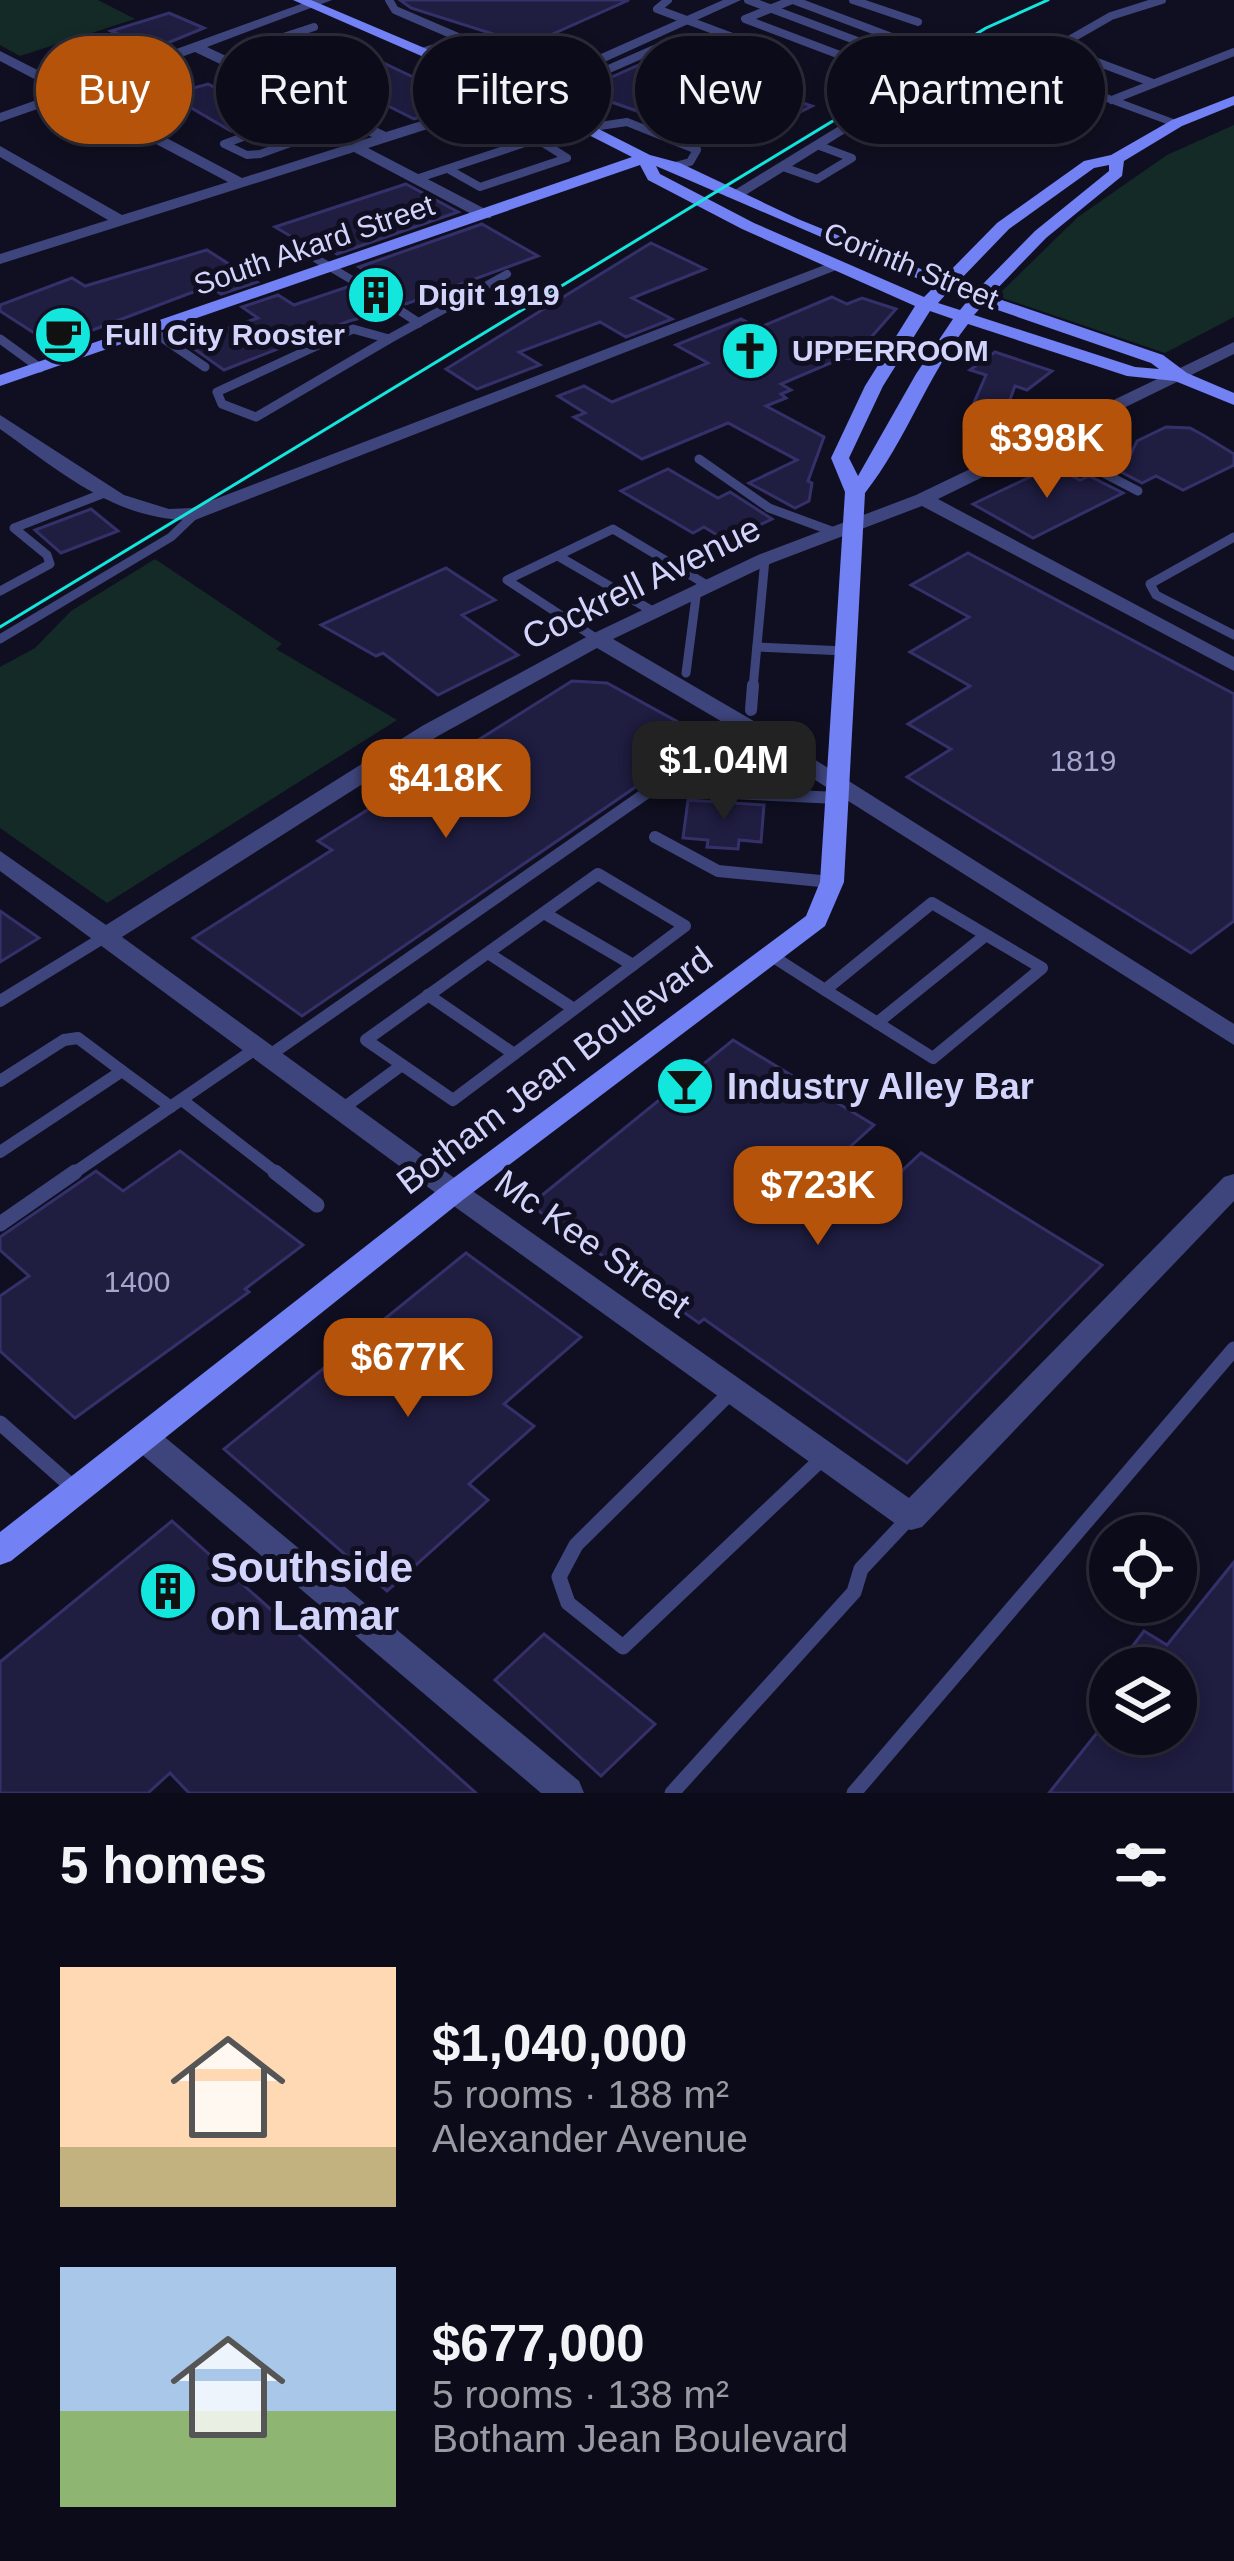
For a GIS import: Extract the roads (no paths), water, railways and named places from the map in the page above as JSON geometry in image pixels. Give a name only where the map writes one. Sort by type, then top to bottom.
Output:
[{"type":"main road","name":"Corinth Street","points":[[312,2],[413,46]]},
{"type":"main road","name":"Botham Jean Boulevard","points":[[855,492],[840,458],[874,386],[925,304],[1034,202],[1089,164],[1116,159],[1177,124],[1234,100]]},
{"type":"main road","name":"Corinth Street","points":[[611,141],[942,287],[1157,359],[1180,376],[1234,400]]},
{"type":"main road","name":"Corinth Street","points":[[645,158],[653,177],[836,267],[925,304],[1132,372],[1180,376]]},
{"type":"main road","name":"South Akard Street","points":[[0,381],[151,330],[323,262],[485,214],[645,158]]},
{"type":"main road","name":"Botham Jean Boulevard","points":[[0,1551],[454,1192],[816,920],[832,882],[845,651],[844,530],[855,492],[877,467],[908,404],[962,317],[1048,226],[1117,173],[1116,159]]},
{"type":"street","points":[[611,54],[734,0]]},
{"type":"street","points":[[192,48],[312,2]]},
{"type":"street","points":[[195,47],[216,57]]},
{"type":"street","points":[[733,196],[973,48],[1177,124]]},
{"type":"street","points":[[0,55],[36,74]]},
{"type":"street","points":[[0,118],[36,105]]},
{"type":"street","points":[[167,144],[241,183]]},
{"type":"street","points":[[0,259],[365,144]]},
{"type":"street","points":[[355,147],[485,214]]},
{"type":"street","points":[[0,151],[121,221]]},
{"type":"street","points":[[0,420],[128,506],[171,516],[195,514],[836,267]]},
{"type":"street","name":"Cockrell Avenue","points":[[107,935],[430,731],[597,639],[765,559],[923,500],[1234,347]]},
{"type":"street","points":[[923,500],[1234,665]]},
{"type":"street","points":[[597,639],[748,717],[839,791],[1234,1036]]},
{"type":"street","name":"Mc Kee Street","points":[[0,859],[454,1192],[910,1516]]},
{"type":"street","points":[[910,1516],[1234,1184]]},
{"type":"street","points":[[144,1438],[567,1793]]},
{"type":"lane","points":[[389,0],[395,10],[456,36]]},
{"type":"lane","points":[[668,0],[657,9],[692,18]]},
{"type":"lane","points":[[611,68],[673,40],[743,69],[778,54],[671,7],[680,0]]},
{"type":"lane","points":[[748,0],[844,36]]},
{"type":"lane","points":[[827,50],[746,19],[793,0],[889,36]]},
{"type":"lane","points":[[853,0],[918,22]]},
{"type":"lane","points":[[1153,83],[1057,47],[1112,16],[1162,0]]},
{"type":"lane","points":[[260,23],[290,34]]},
{"type":"lane","points":[[284,36],[314,27]]},
{"type":"lane","points":[[1112,100],[1234,52]]},
{"type":"lane","points":[[611,124],[627,122],[697,150],[690,162],[675,166]]},
{"type":"lane","points":[[416,179],[537,139],[567,158],[480,187],[448,169]]},
{"type":"lane","points":[[224,144],[247,155],[291,144]]},
{"type":"lane","points":[[783,167],[817,179],[852,158],[818,145]]},
{"type":"lane","points":[[323,262],[357,283]]},
{"type":"lane","points":[[389,339],[352,329],[217,392],[222,404],[256,417],[507,274]]},
{"type":"lane","points":[[396,308],[418,323]]},
{"type":"lane","points":[[151,330],[205,367]]},
{"type":"lane","points":[[0,339],[40,368]]},
{"type":"lane","points":[[1044,442],[1138,491]]},
{"type":"lane","points":[[699,460],[769,508],[844,530]]},
{"type":"lane","points":[[0,591],[50,564],[47,555],[14,527],[107,492]]},
{"type":"lane","points":[[0,639],[171,538],[195,514]]},
{"type":"lane","points":[[597,639],[507,580],[614,529],[702,587],[686,673]]},
{"type":"lane","points":[[1234,537],[1150,584],[1156,595],[1234,635]]},
{"type":"lane","points":[[558,556],[654,612]]},
{"type":"lane","points":[[0,1224],[177,1103],[264,1051],[748,717],[765,559]]},
{"type":"lane","points":[[757,646],[845,651]]},
{"type":"lane","points":[[709,792],[839,791]]},
{"type":"lane","points":[[656,837],[718,871],[832,882]]},
{"type":"lane","points":[[598,874],[685,926],[453,1100],[366,1040],[428,995],[544,913],[598,874]]},
{"type":"lane","points":[[772,956],[825,990],[877,1023],[933,1058],[1042,968],[932,903],[825,990]]},
{"type":"lane","points":[[544,913],[633,965]]},
{"type":"lane","points":[[0,1000],[107,935]]},
{"type":"lane","points":[[877,1023],[986,935]]},
{"type":"lane","points":[[488,953],[574,1009]]},
{"type":"lane","points":[[428,995],[514,1054]]},
{"type":"lane","points":[[0,1081],[64,1040],[78,1038],[317,1205]]},
{"type":"lane","points":[[342,1109],[402,1065]]},
{"type":"lane","points":[[0,1152],[122,1071]]},
{"type":"lane","points":[[854,1793],[1234,1349]]},
{"type":"lane","points":[[733,1390],[575,1545],[559,1577],[568,1603],[623,1647],[826,1455]]},
{"type":"lane","points":[[0,1423],[7,1441],[76,1491]]},
{"type":"lane","points":[[672,1793],[854,1592],[861,1569],[910,1516]]},
{"type":"tram line","points":[[0,627],[986,28],[1048,0]]},
{"type":"place","name":"Digit 1919","points":[[376,295]]},
{"type":"place","name":"Full City Rooster","points":[[63,335]]},
{"type":"place","name":"UPPERROOM","points":[[750,351]]},
{"type":"place","name":"Industry Alley Bar","points":[[685,1086]]},
{"type":"place","name":"Southside on Lamar","points":[[168,1591]]}]
